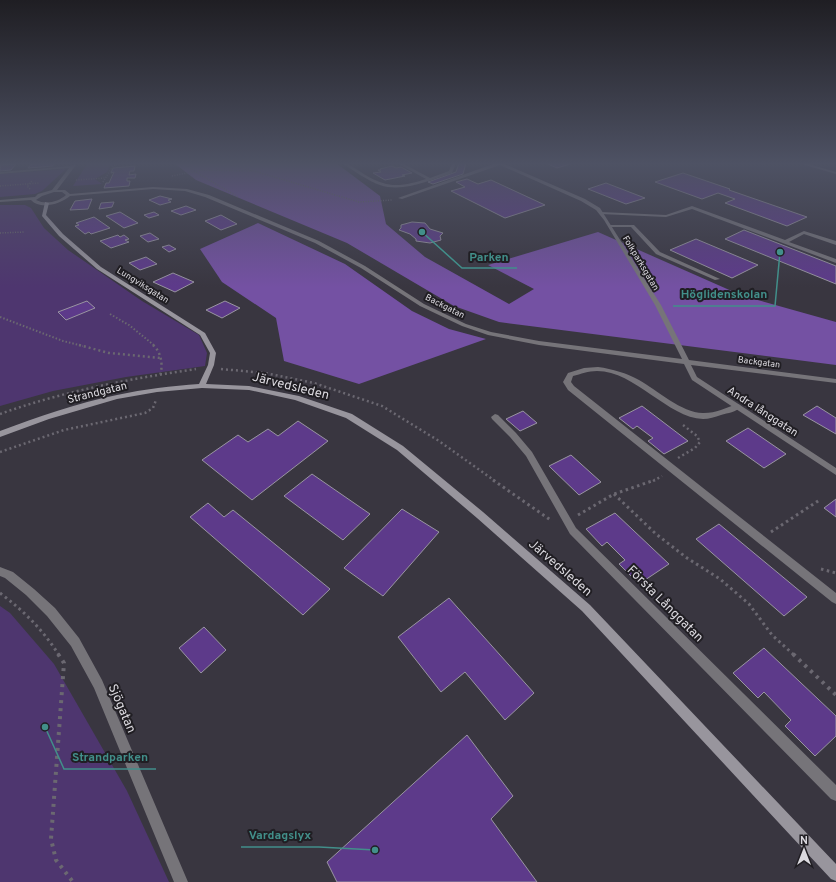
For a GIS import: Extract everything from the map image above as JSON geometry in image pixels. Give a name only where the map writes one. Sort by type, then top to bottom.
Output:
[{"type":"main road","name":"Lungviksgatan","points":[[47,204],[44,215],[61,235],[99,268],[203,334],[213,353],[202,386]]},
{"type":"main road","name":"Strandgatan","points":[[0,434],[46,417],[118,397],[157,390],[202,386]]},
{"type":"main road","name":"Järvedsleden","points":[[202,386],[249,388],[296,398],[349,416],[400,448],[480,515],[586,608],[836,874]]},
{"type":"street","name":"Backgatan","points":[[226,204],[317,242],[363,267],[422,305],[476,330],[539,343],[836,381]]},
{"type":"street","name":"Folkparksgatan","points":[[590,204],[601,213],[610,226],[658,305],[687,361]]},
{"type":"street","points":[[601,213],[666,216],[692,207],[836,261]]},
{"type":"street","points":[[610,226],[632,226],[658,253],[717,279]]},
{"type":"street","points":[[785,242],[804,232],[836,243]]},
{"type":"street","name":"Andra långgatan","points":[[687,361],[694,378],[836,472]]},
{"type":"street","points":[[737,407],[722,413],[704,416],[687,412],[620,374],[602,369],[580,370],[570,375],[567,382],[571,388],[836,599]]},
{"type":"street","name":"Första Långgatan","points":[[496,417],[529,454],[574,531],[836,794]]},
{"type":"street","name":"Sjögatan","points":[[0,571],[9,575],[30,592],[51,612],[76,642],[98,684],[181,882]]},
{"type":"path","points":[[0,233],[24,232]]},
{"type":"path","points":[[0,452],[64,430],[145,413],[153,408],[156,404],[157,390],[163,368],[158,349],[129,325],[110,314]]},
{"type":"path","points":[[0,317],[22,324],[63,341],[109,353],[161,358]]},
{"type":"path","points":[[0,414],[67,393],[115,382],[209,368],[265,372],[314,383],[382,406],[439,441],[555,523]]},
{"type":"path","points":[[667,464],[695,448],[700,442],[697,436],[679,422],[687,418],[687,412]]},
{"type":"path","points":[[574,531],[578,514],[614,494],[652,482],[673,470]]},
{"type":"path","points":[[614,494],[656,534],[687,558],[720,579],[749,604],[772,635],[836,695]]},
{"type":"path","points":[[760,539],[821,499]]},
{"type":"path","points":[[0,593],[17,606],[45,634],[64,663],[51,839],[56,860],[73,882]]},
{"type":"shaded area","points":[[254,204],[382,204],[386,224],[425,257],[509,304],[534,289],[488,265],[598,232],[743,296],[836,322],[836,365],[499,322],[454,306],[347,243]]},
{"type":"shaded area","points":[[0,205],[25,205],[31,208],[44,228],[68,250],[142,301],[199,335],[207,353],[205,366],[126,377],[53,391],[0,406]]},
{"type":"shaded area","points":[[258,223],[345,264],[412,311],[449,329],[486,339],[359,384],[284,361],[276,318],[222,282],[200,249]]},
{"type":"shaded area","points":[[0,606],[10,613],[54,664],[127,791],[169,882],[0,882]]},
{"type":"building","points":[[73,204],[90,204],[88,209],[70,210]]},
{"type":"building","points":[[101,204],[113,204],[112,207],[99,209]]},
{"type":"building","points":[[477,204],[545,205],[505,218]]},
{"type":"building","points":[[728,204],[770,204],[807,217],[787,226]]},
{"type":"building","points":[[186,206],[196,210],[181,215],[171,211]]},
{"type":"building","points":[[120,212],[138,223],[124,228],[106,216]]},
{"type":"building","points":[[154,212],[159,215],[149,218],[144,215]]},
{"type":"building","points":[[221,215],[237,224],[221,230],[205,221]]},
{"type":"building","points":[[94,217],[110,228],[91,234],[89,232],[85,234],[75,226],[79,225],[76,223]]},
{"type":"building","points":[[412,222],[425,223],[430,229],[443,233],[440,236],[441,240],[430,243],[416,241],[416,239],[410,234],[399,230],[401,225]]},
{"type":"building","points":[[744,230],[836,266],[836,284],[725,239]]},
{"type":"building","points":[[150,233],[159,239],[148,242],[140,236]]},
{"type":"building","points":[[118,235],[120,237],[124,235],[129,239],[125,240],[129,242],[111,248],[100,241]]},
{"type":"building","points":[[696,239],[758,265],[732,278],[670,250]]},
{"type":"building","points":[[169,245],[176,249],[169,252],[162,247]]},
{"type":"building","points":[[146,257],[157,264],[140,270],[129,263]]},
{"type":"building","points":[[173,273],[194,282],[175,292],[153,282]]},
{"type":"building","points":[[87,301],[95,308],[66,320],[58,312]]},
{"type":"building","points":[[225,301],[240,308],[222,318],[206,310]]},
{"type":"building","points":[[642,406],[688,441],[664,454],[648,441],[653,438],[637,426],[633,429],[619,418]]},
{"type":"building","points":[[817,406],[836,418],[836,434],[803,415]]},
{"type":"building","points":[[523,411],[537,423],[520,431],[506,419]]},
{"type":"building","points":[[298,421],[328,441],[252,500],[202,460],[238,435],[248,442],[268,429],[278,436]]},
{"type":"building","points":[[748,428],[786,454],[764,468],[726,441]]},
{"type":"building","points":[[571,455],[601,482],[579,495],[549,466]]},
{"type":"building","points":[[312,474],[370,514],[343,540],[284,496]]},
{"type":"building","points":[[836,499],[836,517],[824,508]]},
{"type":"building","points":[[208,503],[224,517],[233,510],[330,589],[303,615],[190,517]]},
{"type":"building","points":[[402,509],[439,532],[383,596],[344,568]]},
{"type":"building","points":[[615,513],[669,564],[639,584],[619,564],[625,560],[607,542],[602,546],[586,529]]},
{"type":"building","points":[[719,524],[807,597],[784,616],[696,539]]},
{"type":"building","points":[[449,598],[534,693],[505,720],[465,672],[441,692],[398,637]]},
{"type":"building","points":[[204,627],[226,650],[201,673],[179,648]]},
{"type":"building","points":[[764,648],[836,716],[836,736],[815,756],[785,726],[791,720],[764,692],[758,698],[733,673]]},
{"type":"building","points":[[467,735],[513,796],[491,819],[537,882],[337,882],[327,862]]},
{"type":"place","name":"Parken","points":[[422,232]]},
{"type":"place","name":"Höglidenskolan","points":[[780,252]]},
{"type":"place","name":"Strandparken","points":[[45,727]]},
{"type":"place","name":"Vardagslyx","points":[[375,850]]}]
